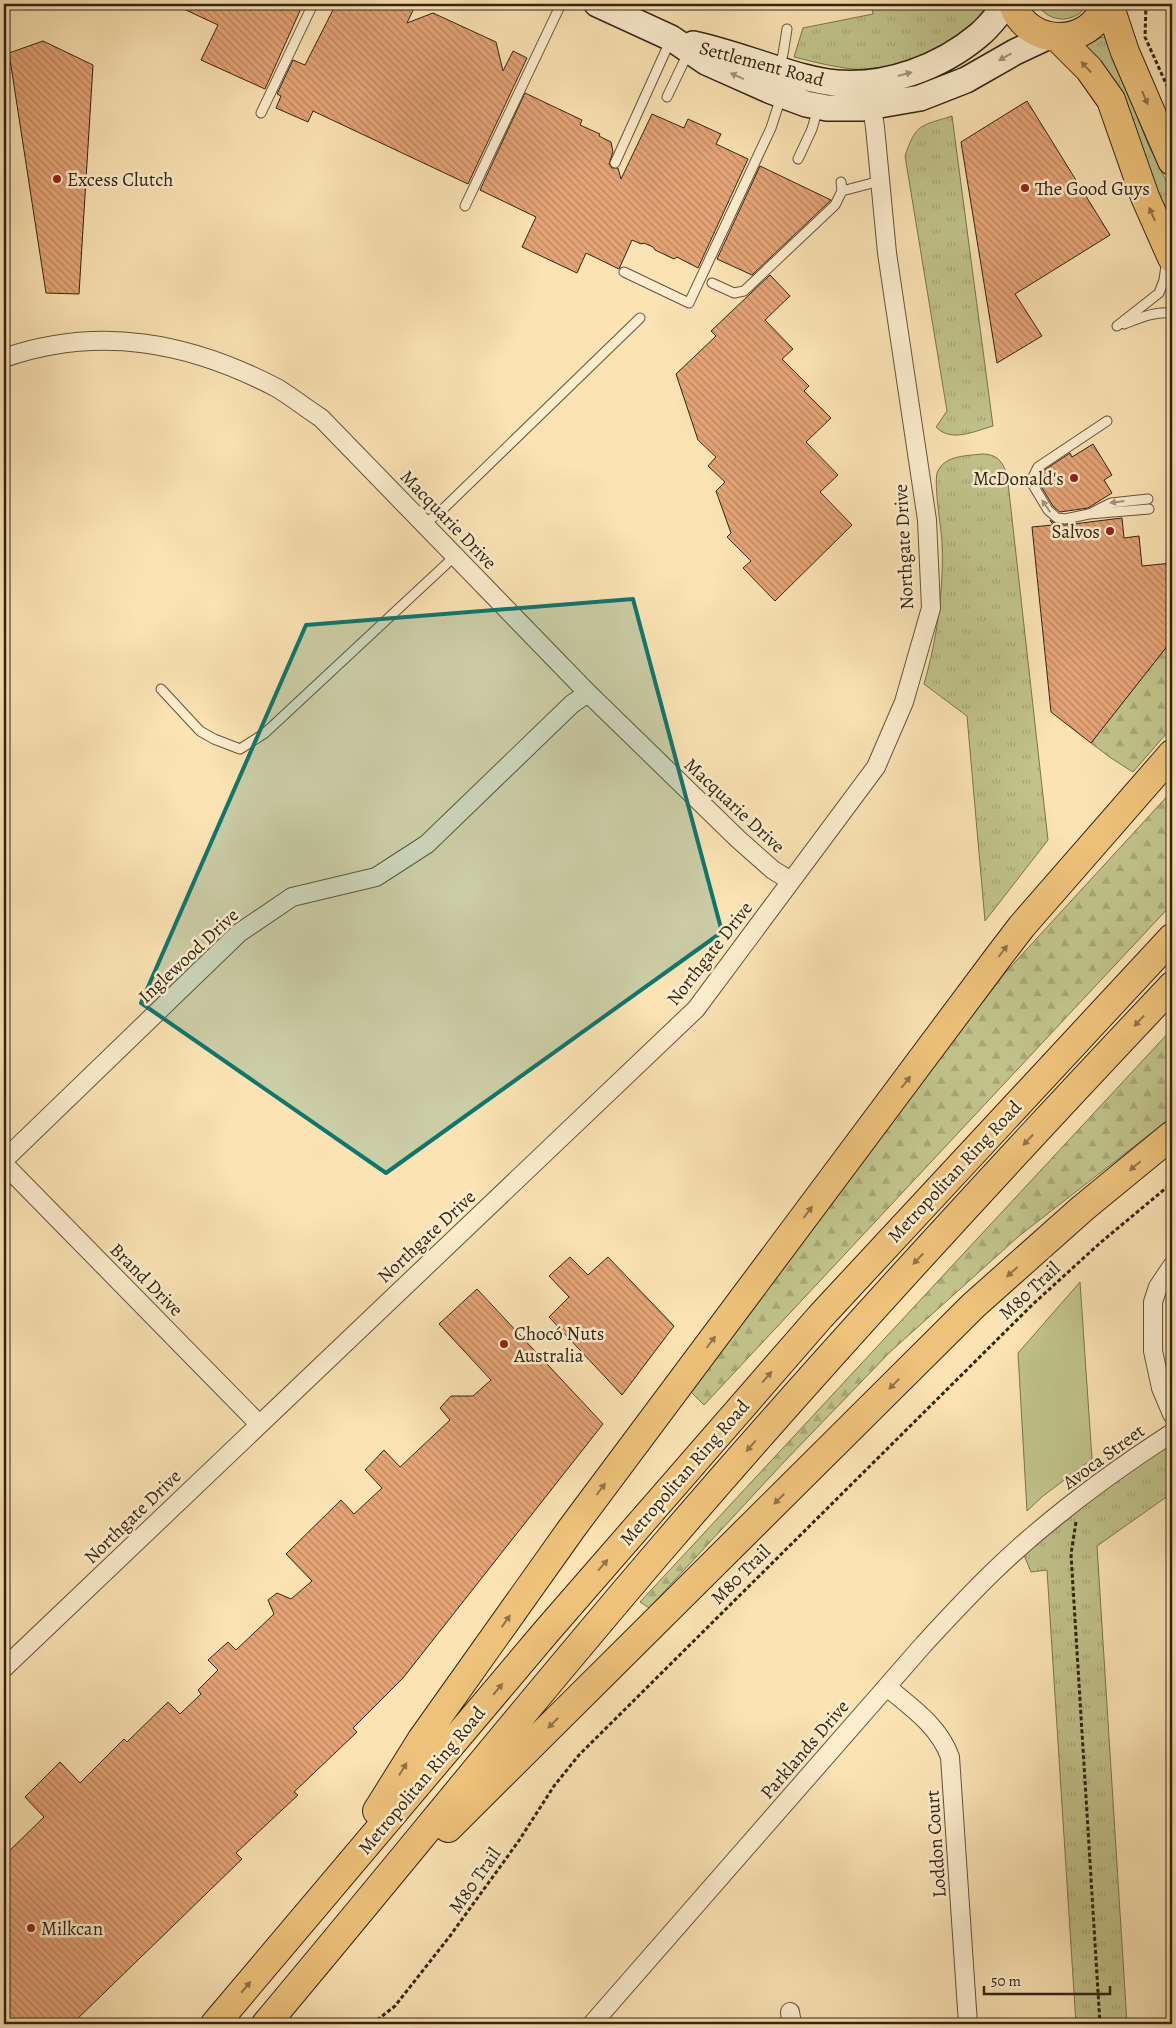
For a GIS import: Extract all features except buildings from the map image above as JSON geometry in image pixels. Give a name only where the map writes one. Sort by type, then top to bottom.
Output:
[{"type":"main road","name":"Settlement Road","points":[[597,4],[684,44],[729,53],[780,82],[806,104],[827,108],[872,106],[920,98],[966,80],[1015,52],[1053,37]]},
{"type":"main road","name":"Settlement Road","points":[[780,82],[822,89],[836,83],[867,82],[914,71],[939,62],[979,35],[1007,4]]},
{"type":"main road","points":[[1013,4],[1025,23],[1040,34],[1053,37],[1067,37],[1085,30],[1099,16],[1107,4]]},
{"type":"main road","points":[[1107,4],[1125,52],[1169,150]]},
{"type":"main road","points":[[1053,37],[1088,68],[1111,100],[1132,164],[1170,253]]},
{"type":"main road","points":[[321,1899],[422,1739],[572,1528],[681,1381],[1022,926],[1172,754]]},
{"type":"main road","name":"Metropolitan Ring Road","points":[[215,2024],[546,1632],[820,1317],[947,1178],[1172,938]]},
{"type":"main road","name":"Metropolitan Ring Road","points":[[266,2024],[539,1692],[697,1508],[860,1322],[1172,986]]},
{"type":"main road","points":[[360,1912],[426,1850],[974,1305],[1083,1208],[1172,1135]]},
{"type":"street","name":"Northgate Drive","points":[[4,1668],[696,1010],[876,767],[904,702],[931,608],[928,520],[887,254],[872,106],[867,82]]},
{"type":"street","name":"Macquarie Drive","points":[[4,358],[26,350],[70,342],[114,341],[151,343],[192,353],[233,368],[278,389],[321,418],[588,693],[738,839],[773,870],[791,881]]},
{"type":"street","name":"Inglewood Drive","points":[[4,1160],[239,933],[292,897],[376,877],[427,844],[572,704],[588,693]]},
{"type":"street","name":"Brand Drive","points":[[4,1164],[259,1424]]},
{"type":"street","points":[[1172,1266],[1158,1287],[1153,1302],[1153,1351],[1161,1388],[1172,1414]]},
{"type":"street","name":"Avoca Street","points":[[1060,1514],[1107,1476],[1172,1433]]},
{"type":"street","name":"Parklands Drive","points":[[592,2024],[931,1637],[996,1569],[1060,1514]]},
{"type":"street","name":"Loddon Court","points":[[886,1687],[926,1720],[938,1733],[950,1757],[968,2024]]},
{"type":"lane","points":[[261,113],[313,4]]},
{"type":"lane","points":[[465,206],[561,4]]},
{"type":"lane","points":[[624,272],[689,303],[771,128],[780,82],[787,29]]},
{"type":"lane","points":[[667,96],[684,44]]},
{"type":"lane","points":[[614,163],[684,44]]},
{"type":"lane","points":[[798,159],[812,129],[822,89]]},
{"type":"lane","points":[[712,283],[734,293],[744,290],[830,210],[840,197],[841,187],[880,181]]},
{"type":"lane","points":[[1170,253],[1164,280],[1159,292],[1117,326],[1152,314],[1172,313]]},
{"type":"lane","points":[[425,524],[442,510],[640,318]]},
{"type":"lane","points":[[1107,421],[1047,460],[1034,471],[1033,486],[1053,516],[1057,518],[1065,519],[1089,514],[1149,509]]},
{"type":"lane","points":[[1089,514],[1111,502],[1148,498]]},
{"type":"lane","points":[[161,689],[200,731],[214,740],[240,748],[265,733],[454,556]]},
{"type":"path","points":[[1146,4],[1146,37],[1172,97]]},
{"type":"path","name":"M80 Trail","points":[[372,2024],[395,2006],[450,1936],[518,1842],[554,1786],[579,1755],[1032,1305],[1100,1243],[1172,1183]]},
{"type":"path","points":[[1079,1499],[1071,1554],[1100,2024]]},
{"type":"highlighted area","points":[[633,599],[722,932],[386,1173],[141,1003],[306,625]]},
{"type":"green space","points":[[871,4],[987,4],[978,18],[951,42],[918,59],[900,65],[866,70],[794,57],[803,28],[873,14]]},
{"type":"green space","points":[[1037,4],[1088,4],[1077,15],[1062,19],[1048,15]]},
{"type":"green space","points":[[1102,37],[1107,39],[1148,144],[1172,193],[1172,226],[1121,94],[1107,70],[1084,46]]},
{"type":"green space","points":[[952,116],[993,426],[971,433],[956,435],[942,432],[936,427],[947,411],[905,156],[913,137],[921,127]]},
{"type":"green space","points":[[992,455],[998,459],[1007,474],[1048,840],[985,921],[967,716],[924,684],[933,650],[941,596],[942,542],[937,497],[937,473],[940,467],[950,460],[963,456]]},
{"type":"green space","points":[[1172,640],[1172,727],[1133,772],[1091,743]]},
{"type":"green space","points":[[1172,791],[1172,904],[704,1405],[685,1386],[1005,973]]},
{"type":"green space","points":[[1172,1029],[1172,1117],[1019,1236],[890,1352],[782,1464],[649,1608],[640,1602]]},
{"type":"green space","points":[[1080,1282],[1092,1459],[1043,1496],[1027,1511],[1018,1353]]},
{"type":"green space","points":[[1172,1443],[1172,1493],[1097,1546],[1127,2024],[1076,2024],[1047,1570],[1031,1572],[1024,1555],[1125,1473]]},
{"type":"place","name":"Excess Clutch","points":[[57,179]]},
{"type":"place","name":"The Good Guys","points":[[1025,188]]},
{"type":"place","name":"McDonald's","points":[[1074,478]]},
{"type":"place","name":"Salvos","points":[[1110,531]]},
{"type":"place","name":"Chocó Nuts Australia","points":[[504,1344]]},
{"type":"place","name":"Milkcan","points":[[31,1928]]}]
